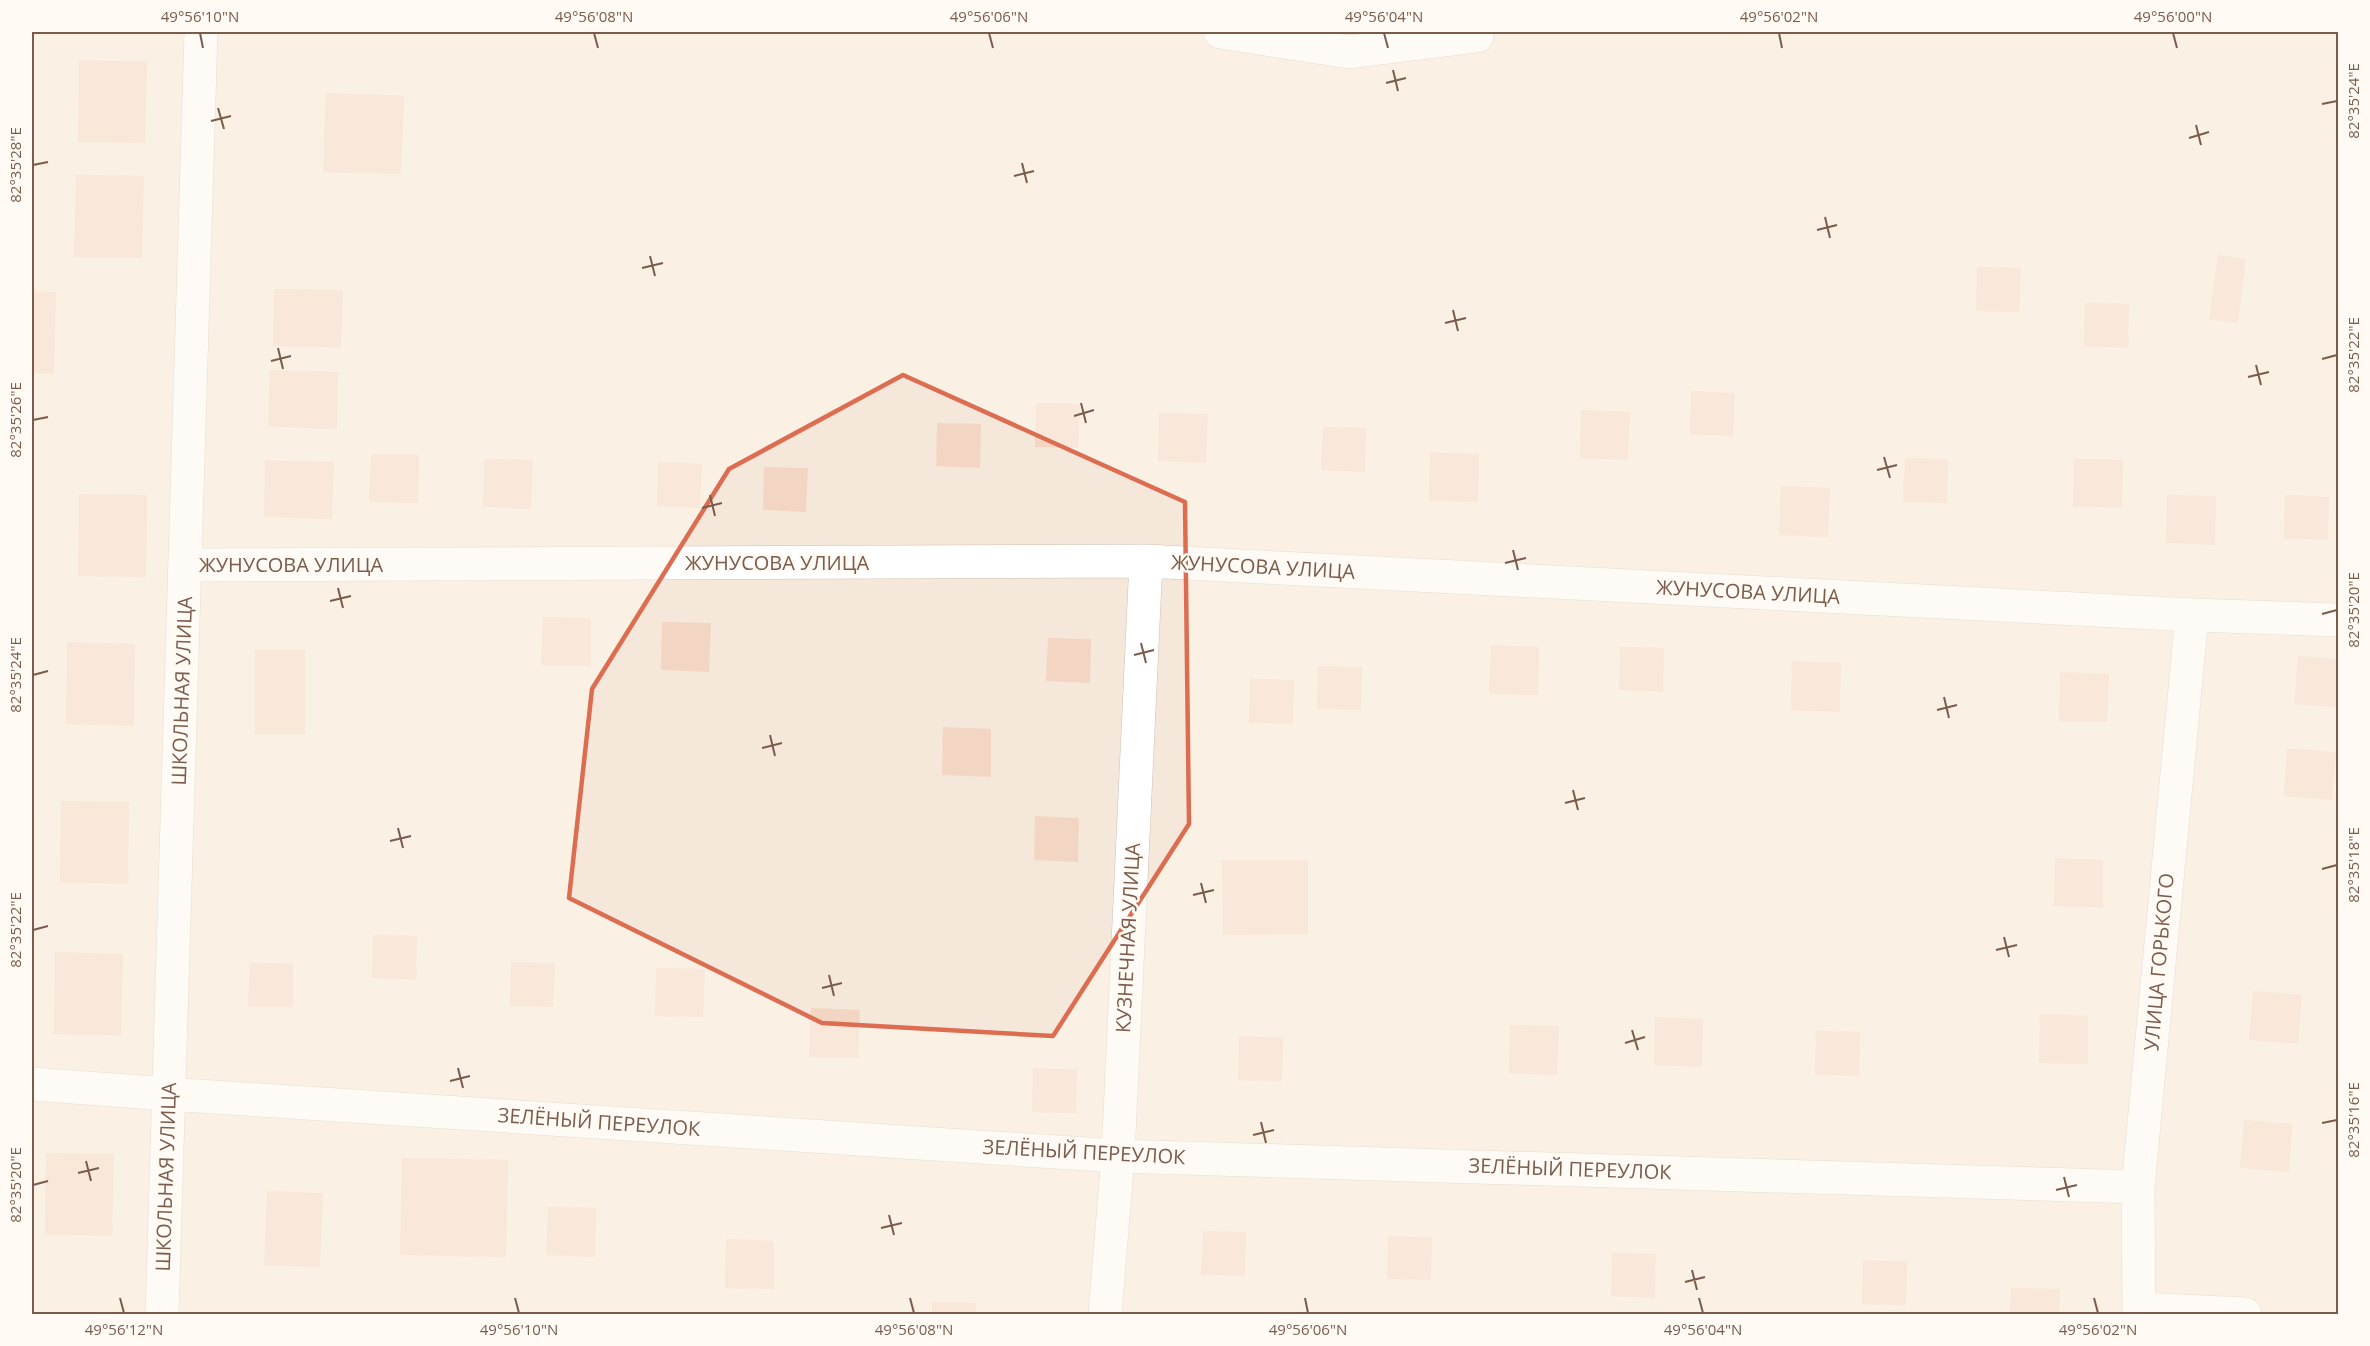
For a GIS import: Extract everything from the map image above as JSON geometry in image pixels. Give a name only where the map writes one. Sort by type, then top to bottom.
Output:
[{"type":"street","name":"ШКОЛЬНАЯ УЛИЦА","points":[[162,1314],[201,32]]},
{"type":"street","points":[[1220,32],[1349,52],[1477,36]]},
{"type":"street","name":"ЖУНУСОВА УЛИЦА","points":[[186,565],[1146,561],[2192,615],[2338,620]]},
{"type":"street","name":"КУЗНЕЧНАЯ УЛИЦА","points":[[1105,1314],[1118,1156],[1146,561]]},
{"type":"street","name":"УЛИЦА ГОРЬКОГО","points":[[2192,615],[2138,1187],[2139,1312],[2245,1314]]},
{"type":"street","name":"ЗЕЛЁНЫЙ ПЕРЕУЛОК","points":[[32,1084],[1118,1156],[2138,1187]]},
{"type":"highlighted area","points":[[903,375],[1185,502],[1189,824],[1053,1036],[822,1023],[569,898],[592,689],[729,469]]},
{"type":"shaded area","points":[[32,32],[2338,32],[2338,1314],[32,1314]]},
{"type":"building","points":[[79,60],[147,61],[145,143],[78,142]]},
{"type":"building","points":[[326,93],[404,96],[401,174],[323,172]]},
{"type":"building","points":[[76,175],[144,176],[142,258],[74,257]]},
{"type":"building","points":[[2218,255],[2246,259],[2238,323],[2209,320]]},
{"type":"building","points":[[1977,267],[2021,268],[2019,312],[1976,311]]},
{"type":"building","points":[[274,289],[343,290],[341,348],[273,346]]},
{"type":"building","points":[[32,291],[56,292],[54,374],[32,373]]},
{"type":"building","points":[[2085,303],[2129,304],[2128,348],[2084,347]]},
{"type":"building","points":[[270,370],[338,372],[337,429],[268,427]]},
{"type":"building","points":[[1691,391],[1735,393],[1733,436],[1690,435]]},
{"type":"building","points":[[1036,403],[1080,404],[1078,448],[1035,447]]},
{"type":"building","points":[[1581,410],[1630,412],[1628,460],[1580,459]]},
{"type":"building","points":[[1159,413],[1208,414],[1206,463],[1158,461]]},
{"type":"building","points":[[937,423],[981,424],[980,468],[936,466]]},
{"type":"building","points":[[1323,427],[1366,428],[1365,472],[1321,470]]},
{"type":"building","points":[[1430,452],[1479,454],[1478,502],[1429,501]]},
{"type":"building","points":[[371,454],[419,455],[418,503],[369,502]]},
{"type":"building","points":[[1905,458],[1948,459],[1947,503],[1903,502]]},
{"type":"building","points":[[484,459],[533,460],[531,509],[483,507]]},
{"type":"building","points":[[2074,459],[2123,460],[2122,508],[2073,507]]},
{"type":"building","points":[[265,460],[334,462],[332,519],[264,517]]},
{"type":"building","points":[[658,462],[702,464],[700,508],[657,506]]},
{"type":"building","points":[[764,467],[808,468],[806,512],[763,510]]},
{"type":"building","points":[[1781,486],[1830,488],[1828,537],[1779,535]]},
{"type":"building","points":[[79,494],[147,495],[146,577],[78,576]]},
{"type":"building","points":[[2167,495],[2216,496],[2215,545],[2166,543]]},
{"type":"building","points":[[2285,495],[2329,497],[2328,540],[2284,539]]},
{"type":"building","points":[[543,617],[591,618],[591,666],[541,665]]},
{"type":"building","points":[[662,622],[711,623],[709,672],[661,670]]},
{"type":"building","points":[[1048,638],[1091,639],[1090,683],[1046,681]]},
{"type":"building","points":[[67,642],[135,644],[134,726],[66,724]]},
{"type":"building","points":[[1491,645],[1539,647],[1538,695],[1489,694]]},
{"type":"building","points":[[1620,647],[1664,648],[1663,692],[1619,690]]},
{"type":"building","points":[[255,650],[305,650],[305,734],[255,734]]},
{"type":"building","points":[[2298,656],[2338,659],[2338,707],[2294,704]]},
{"type":"building","points":[[1792,661],[1841,663],[1840,712],[1791,710]]},
{"type":"building","points":[[1318,666],[1362,667],[1361,710],[1317,709]]},
{"type":"building","points":[[2060,672],[2109,674],[2107,722],[2059,721]]},
{"type":"building","points":[[1250,679],[1294,680],[1293,724],[1249,723]]},
{"type":"building","points":[[943,727],[991,729],[991,777],[942,775]]},
{"type":"building","points":[[2287,748],[2336,752],[2332,800],[2284,796]]},
{"type":"building","points":[[61,801],[129,802],[128,884],[60,883]]},
{"type":"building","points":[[1035,816],[1079,818],[1078,862],[1034,860]]},
{"type":"building","points":[[2055,858],[2103,860],[2103,908],[2054,906]]},
{"type":"building","points":[[1222,860],[1308,860],[1308,934],[1223,935]]},
{"type":"building","points":[[373,935],[417,936],[416,980],[372,978]]},
{"type":"building","points":[[55,952],[123,954],[121,1036],[54,1034]]},
{"type":"building","points":[[511,962],[555,963],[553,1007],[510,1006]]},
{"type":"building","points":[[250,963],[293,964],[293,1007],[248,1007]]},
{"type":"building","points":[[656,968],[705,969],[703,1017],[655,1016]]},
{"type":"building","points":[[2253,991],[2302,995],[2298,1044],[2249,1040]]},
{"type":"building","points":[[811,1008],[860,1010],[858,1058],[809,1057]]},
{"type":"building","points":[[2040,1014],[2088,1016],[2088,1064],[2039,1063]]},
{"type":"building","points":[[1655,1017],[1703,1019],[1702,1067],[1654,1065]]},
{"type":"building","points":[[1510,1025],[1559,1026],[1557,1075],[1509,1073]]},
{"type":"building","points":[[1816,1031],[1860,1032],[1859,1076],[1815,1075]]},
{"type":"building","points":[[1239,1036],[1283,1037],[1282,1081],[1238,1080]]},
{"type":"building","points":[[1033,1068],[1077,1069],[1076,1113],[1032,1112]]},
{"type":"building","points":[[2244,1120],[2292,1124],[2289,1172],[2240,1168]]},
{"type":"building","points":[[46,1153],[114,1154],[112,1236],[45,1235]]},
{"type":"building","points":[[402,1158],[508,1160],[506,1257],[400,1255]]},
{"type":"building","points":[[267,1191],[323,1193],[320,1267],[264,1265]]},
{"type":"building","points":[[548,1207],[596,1208],[595,1257],[546,1255]]},
{"type":"building","points":[[1203,1231],[1246,1232],[1245,1276],[1201,1275]]},
{"type":"building","points":[[1388,1236],[1432,1237],[1431,1280],[1387,1279]]},
{"type":"building","points":[[726,1239],[774,1241],[774,1289],[725,1288]]},
{"type":"building","points":[[1612,1253],[1656,1254],[1655,1298],[1611,1296]]},
{"type":"building","points":[[1863,1260],[1907,1261],[1906,1305],[1862,1304]]},
{"type":"building","points":[[2011,1288],[2060,1289],[2059,1314],[2010,1314]]},
{"type":"building","points":[[932,1302],[976,1303],[976,1314],[932,1314]]}]
